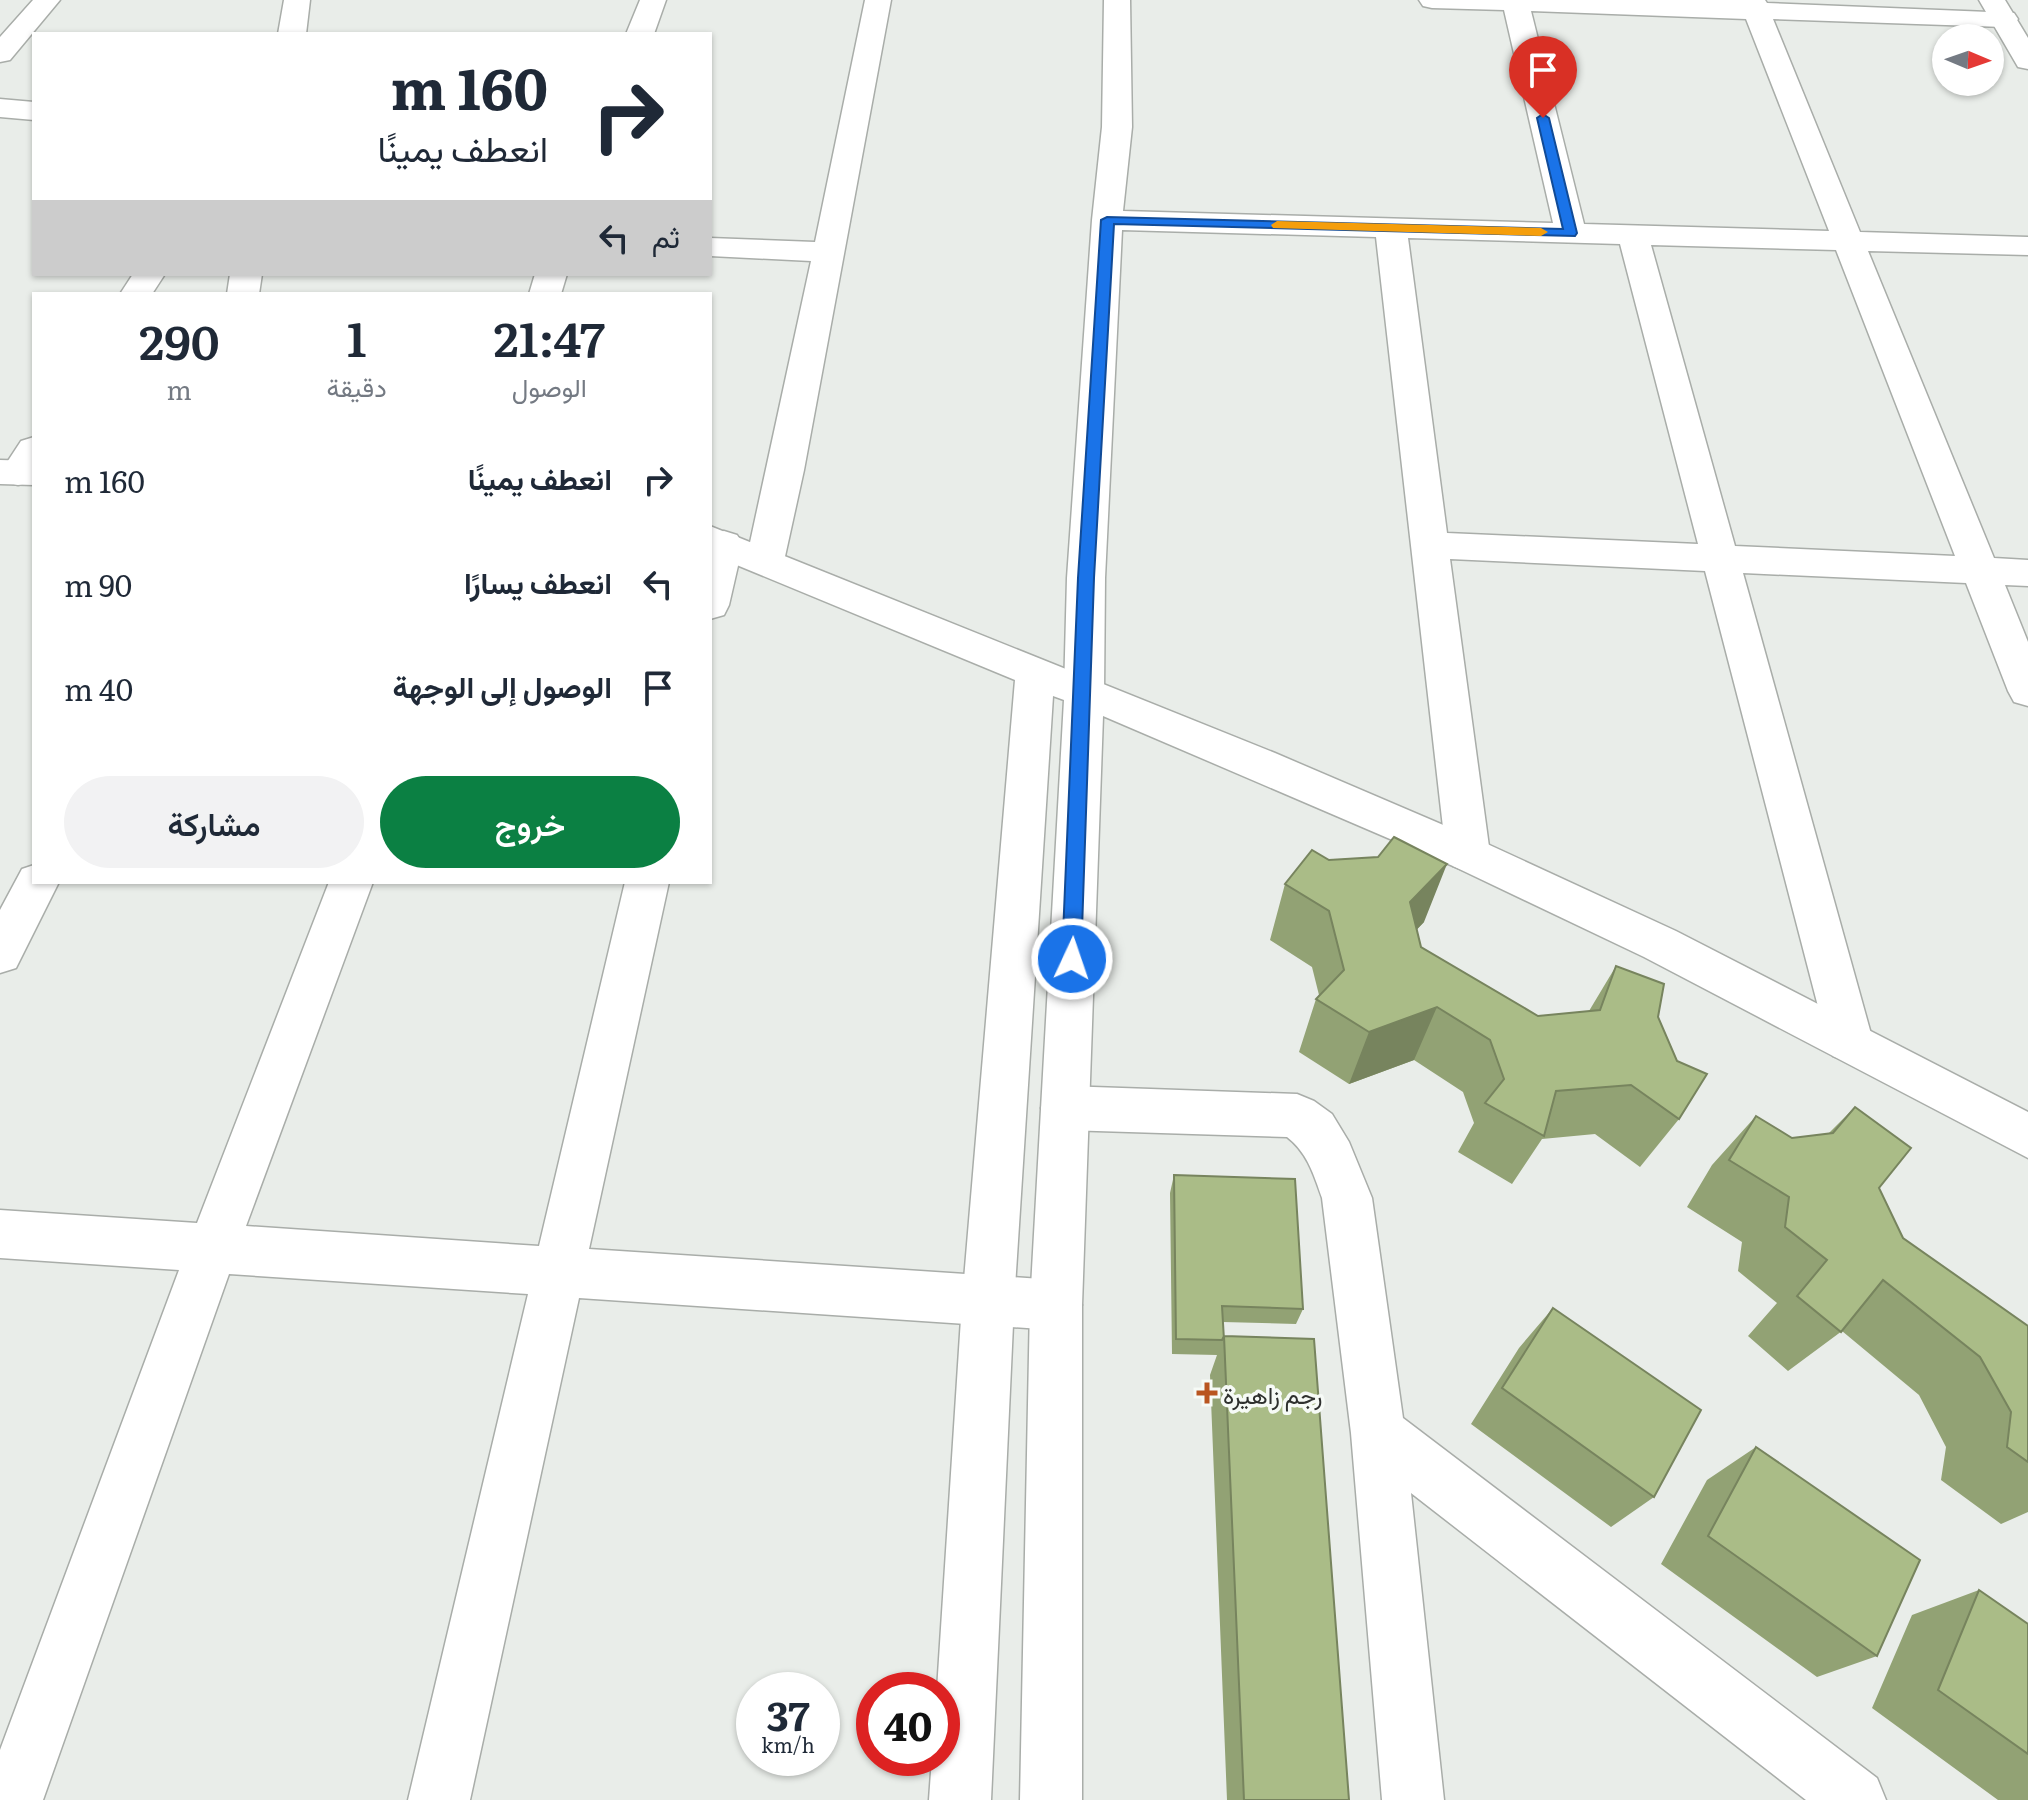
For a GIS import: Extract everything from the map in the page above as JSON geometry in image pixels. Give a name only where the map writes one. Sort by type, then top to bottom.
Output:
[{"type":"street","points":[[0,54],[47,0]]},
{"type":"street","points":[[292,32],[297,0]]},
{"type":"street","points":[[641,32],[653,0]]},
{"type":"street","points":[[765,561],[786,470],[878,0]]},
{"type":"street","points":[[1051,1800],[1056,1305],[1084,692],[1086,578],[1107,220],[1117,127],[1117,0]]},
{"type":"street","points":[[1432,0],[1998,10],[2028,61]]},
{"type":"street","points":[[1515,1],[1571,233]]},
{"type":"street","points":[[1755,5],[2028,691]]},
{"type":"street","points":[[0,108],[32,111]]},
{"type":"street","points":[[1107,220],[2028,246]]},
{"type":"street","points":[[1391,228],[1468,854]]},
{"type":"street","points":[[1633,235],[1850,1041]]},
{"type":"street","points":[[712,247],[828,252]]},
{"type":"street","points":[[712,587],[717,542],[1084,692],[1468,854],[1660,944],[2028,1136]]},
{"type":"street","points":[[1430,545],[2028,573]]},
{"type":"street","points":[[960,1800],[988,1303],[1035,674]]},
{"type":"street","points":[[0,954],[36,884]]},
{"type":"street","points":[[12,1800],[213,1247],[350,884]]},
{"type":"street","points":[[439,1800],[647,884]]},
{"type":"street","points":[[1065,1108],[1297,1116],[1315,1130],[1332,1158],[1347,1198],[1378,1433],[1413,1800]]},
{"type":"street","points":[[0,1234],[988,1303],[1056,1305]]},
{"type":"street","points":[[1378,1433],[1855,1800]]},
{"type":"building","points":[[1394,837],[1447,864],[1410,902],[1421,947],[1538,1016],[1600,1010],[1616,966],[1664,984],[1658,1017],[1677,1061],[1707,1074],[1679,1119],[1631,1085],[1556,1091],[1544,1136],[1485,1103],[1504,1079],[1490,1040],[1437,1007],[1369,1032],[1316,999],[1344,970],[1329,911],[1285,884],[1312,850],[1329,860],[1378,857]]},
{"type":"building","points":[[1855,1107],[1911,1148],[1879,1188],[1903,1238],[2028,1326],[2028,1462],[2007,1447],[2011,1412],[1980,1357],[1883,1280],[1841,1332],[1797,1296],[1827,1260],[1785,1227],[1789,1197],[1729,1160],[1756,1116],[1792,1138],[1833,1133]]},
{"type":"building","points":[[1174,1175],[1295,1179],[1303,1309],[1222,1306],[1222,1340],[1176,1339]]},
{"type":"building","points":[[1553,1308],[1701,1410],[1654,1497],[1502,1388]]},
{"type":"building","points":[[1224,1336],[1314,1339],[1349,1800],[1244,1800]]},
{"type":"building","points":[[1756,1447],[1920,1560],[1877,1656],[1708,1536]]},
{"type":"building","points":[[1979,1590],[2028,1624],[2028,1754],[1938,1690]]},
{"type":"slow traffic","points":[[1277,225],[1541,232]]},
{"type":"place","name":"رجم زاهيرة","points":[[1207,1393]]},
{"type":"route","points":[[1072,959],[1086,578],[1107,220],[1571,233],[1543,118]]}]
